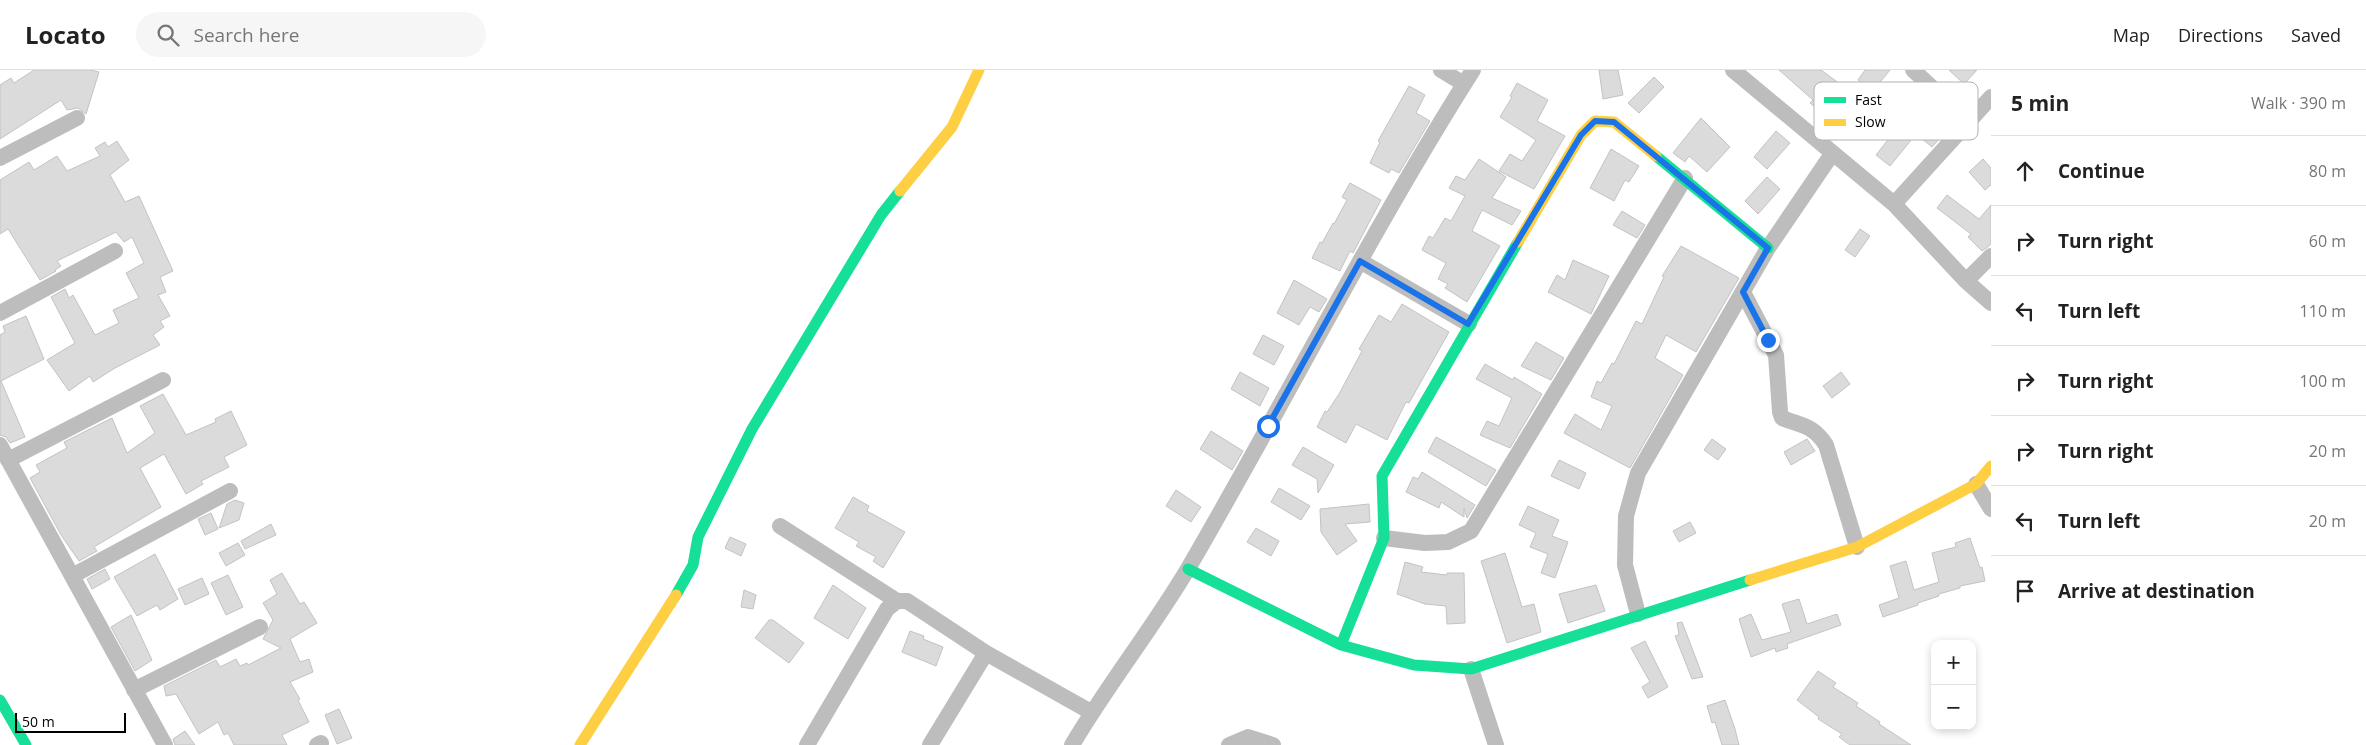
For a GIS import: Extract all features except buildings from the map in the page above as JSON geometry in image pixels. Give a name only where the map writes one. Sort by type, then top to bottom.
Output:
[{"type":"street","points":[[580,745],[688,576],[693,565],[701,530],[752,429],[881,215],[952,127],[979,70]]},
{"type":"street","points":[[1441,70],[1464,84]]},
{"type":"street","points":[[1072,745],[1091,712],[1188,569],[1360,261],[1473,70]]},
{"type":"street","points":[[1733,70],[1814,139]]},
{"type":"street","points":[[1913,70],[1926,82]]},
{"type":"street","points":[[1978,110],[1991,96]]},
{"type":"street","points":[[0,158],[77,118]]},
{"type":"street","points":[[1341,645],[1384,538],[1382,476],[1468,324],[1581,135],[1595,121],[1614,122],[1686,178],[1768,248]]},
{"type":"street","points":[[1816,140],[1894,204],[1966,281],[1991,302]]},
{"type":"street","points":[[1894,204],[1950,140]]},
{"type":"street","points":[[1638,614],[1626,565],[1626,516],[1638,473],[1768,248],[1832,154]]},
{"type":"street","points":[[1384,538],[1425,543],[1448,542],[1471,531],[1686,178]]},
{"type":"street","points":[[0,313],[115,251]]},
{"type":"street","points":[[1966,281],[1991,256]]},
{"type":"street","points":[[1360,261],[1468,324]]},
{"type":"street","points":[[1743,292],[1776,355],[1782,418],[1812,429],[1826,445],[1857,547]]},
{"type":"street","points":[[8,460],[163,380]]},
{"type":"street","points":[[0,445],[165,745]]},
{"type":"street","points":[[1188,569],[1341,645],[1414,665],[1471,669],[1638,614],[1857,547],[1976,484],[1991,466]]},
{"type":"street","points":[[1976,484],[1991,509]]},
{"type":"street","points":[[72,576],[230,491]]},
{"type":"street","points":[[780,526],[897,601],[907,601],[986,653],[1091,712]]},
{"type":"street","points":[[807,745],[887,609],[897,601]]},
{"type":"street","points":[[134,690],[260,627]]},
{"type":"street","points":[[930,745],[986,653]]},
{"type":"street","points":[[1471,669],[1496,745]]},
{"type":"street","points":[[0,700],[26,745]]},
{"type":"street","points":[[1229,745],[1248,736],[1273,745]]},
{"type":"traffic: fast","points":[[1656,156],[1768,248]]},
{"type":"traffic: fast","points":[[676,595],[693,565],[698,537],[752,429],[881,215],[900,191]]},
{"type":"traffic: fast","points":[[1341,645],[1384,538],[1382,476],[1518,242]]},
{"type":"traffic: fast","points":[[1188,569],[1341,645],[1414,665],[1471,669],[1750,580]]},
{"type":"traffic: fast","points":[[0,700],[26,745]]},
{"type":"traffic: slow","points":[[900,191],[952,127],[979,70]]},
{"type":"traffic: slow","points":[[1518,242],[1581,135],[1595,121],[1614,122],[1656,156]]},
{"type":"traffic: slow","points":[[1750,580],[1857,547],[1976,484],[1991,466]]},
{"type":"traffic: slow","points":[[580,745],[676,595]]},
{"type":"route","points":[[1268,426],[1360,261],[1468,324],[1581,135],[1595,121],[1614,122],[1686,178],[1768,248],[1743,292],[1768,340]]}]
